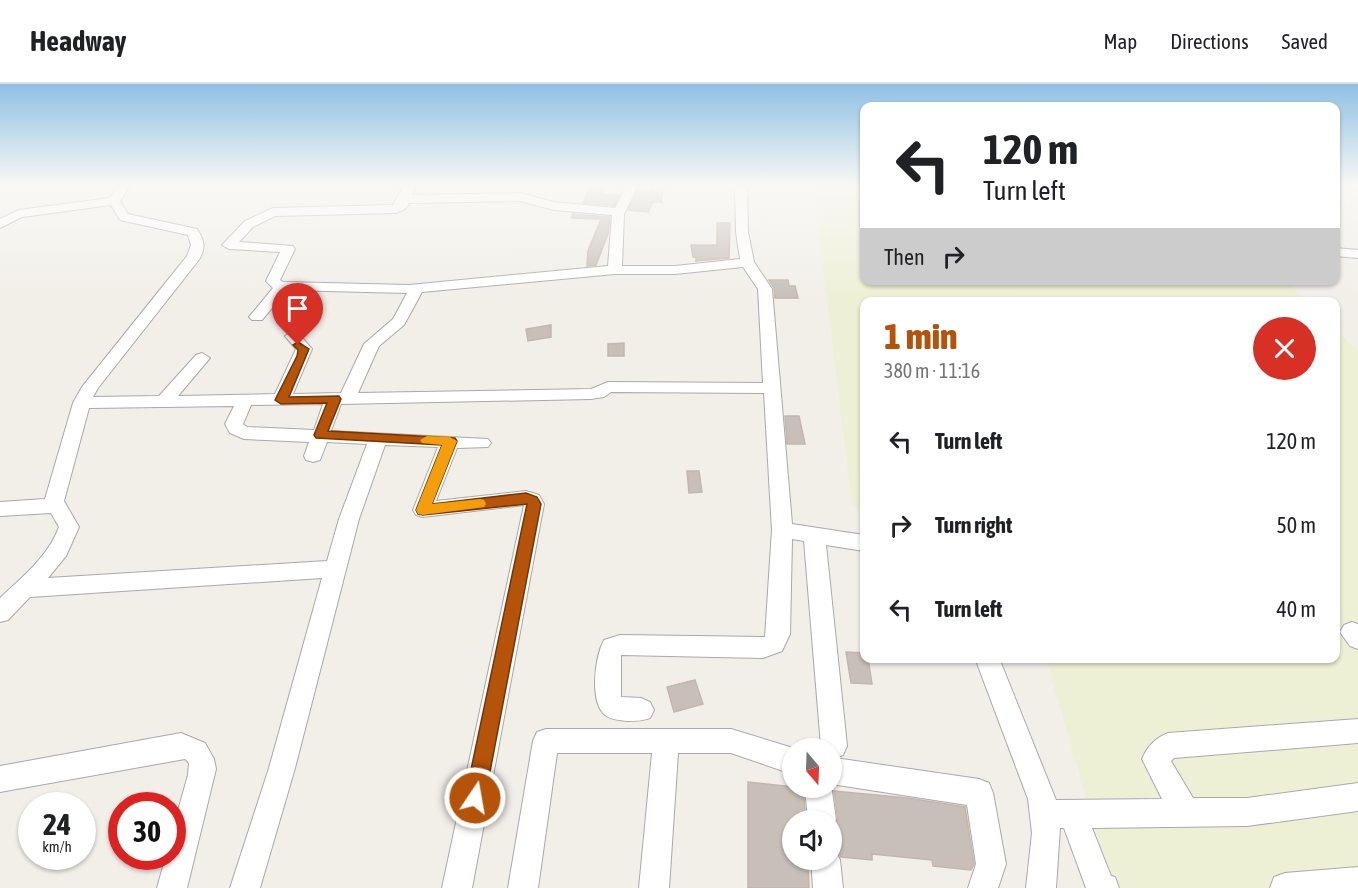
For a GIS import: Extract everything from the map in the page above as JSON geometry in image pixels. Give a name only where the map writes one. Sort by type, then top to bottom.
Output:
[{"type":"street","points":[[150,224],[192,232],[197,240],[213,246],[288,249],[273,281],[276,285],[283,286],[417,288],[615,270],[675,270],[747,262]]},
{"type":"street","points":[[0,613],[56,554],[66,538],[69,527],[54,501],[82,403],[94,381],[193,258],[250,224]]},
{"type":"street","points":[[615,270],[618,224]]},
{"type":"street","points":[[641,710],[615,708],[609,700],[608,658],[612,647],[620,645],[763,648],[774,644],[778,634],[782,530],[765,289],[747,262],[742,224]]},
{"type":"street","points":[[1340,252],[1358,254]]},
{"type":"street","points":[[257,317],[283,286]]},
{"type":"street","points":[[314,456],[321,435],[372,344],[399,322],[417,288]]},
{"type":"street","points":[[281,400],[304,349],[293,336]]},
{"type":"street","points":[[163,402],[202,358]]},
{"type":"street","points":[[82,403],[244,402],[591,394],[608,387],[772,388]]},
{"type":"street","points":[[244,402],[235,419],[236,429],[244,433],[482,443]]},
{"type":"street","points":[[245,888],[282,768],[349,519],[378,438]]},
{"type":"street","points":[[450,441],[423,510],[526,498],[532,500],[534,504],[457,888]]},
{"type":"street","points":[[0,509],[55,506]]},
{"type":"street","points":[[782,530],[860,542]]},
{"type":"street","points":[[814,534],[831,738]]},
{"type":"street","points":[[23,588],[335,569]]},
{"type":"street","points":[[989,663],[1042,799],[1059,814],[1100,886],[1104,888]]},
{"type":"street","points":[[1185,812],[1155,759],[1168,747],[1358,731]]},
{"type":"street","points":[[523,888],[546,741],[731,741],[782,758]]},
{"type":"street","points":[[654,888],[666,741]]},
{"type":"street","points":[[0,779],[182,746],[193,748],[201,755],[202,775],[172,888]]},
{"type":"street","points":[[842,760],[979,793],[991,864],[983,888]]},
{"type":"street","points":[[1059,814],[1247,812],[1358,798]]},
{"type":"street","points":[[1041,888],[1048,845],[1059,814]]},
{"type":"street","points":[[826,870],[828,888]]},
{"type":"street","points":[[1285,888],[1358,882]]},
{"type":"green space","points":[[818,224],[860,224],[860,285],[1290,285],[1303,297],[860,297],[860,508],[852,506]]},
{"type":"green space","points":[[1340,334],[1358,351],[1358,888],[1112,888],[1047,663],[1340,663]]},
{"type":"building","points":[[599,224],[609,224],[608,234],[596,265],[587,266],[588,251]]},
{"type":"building","points":[[717,224],[730,224],[729,258],[696,261],[696,257],[693,257],[691,245],[717,245]]},
{"type":"building","points":[[769,280],[788,280],[789,286],[795,286],[798,298],[775,298],[774,288]]},
{"type":"building","points":[[551,325],[551,337],[528,341],[526,329]]},
{"type":"building","points":[[624,343],[624,356],[608,356],[608,344]]},
{"type":"building","points":[[785,416],[799,416],[805,444],[787,444]]},
{"type":"building","points":[[687,471],[699,471],[702,492],[689,493]]},
{"type":"building","points":[[846,652],[860,653],[860,663],[869,663],[872,684],[851,683]]},
{"type":"building","points":[[695,680],[703,704],[674,712],[667,687]]},
{"type":"building","points":[[748,782],[782,786],[782,798],[804,798],[805,810],[782,810],[782,870],[808,870],[809,888],[748,888]]},
{"type":"building","points":[[842,792],[908,798],[965,807],[974,864],[971,870],[933,866],[932,860],[872,854],[872,860],[842,857],[842,810],[837,810],[835,798],[842,798]]},
{"type":"slow traffic","points":[[427,440],[450,441],[423,510],[480,504]]},
{"type":"route","points":[[298,345],[304,349],[302,356],[281,400],[334,399],[321,435],[450,441],[423,510],[526,498],[532,500],[534,504],[475,798]]}]
